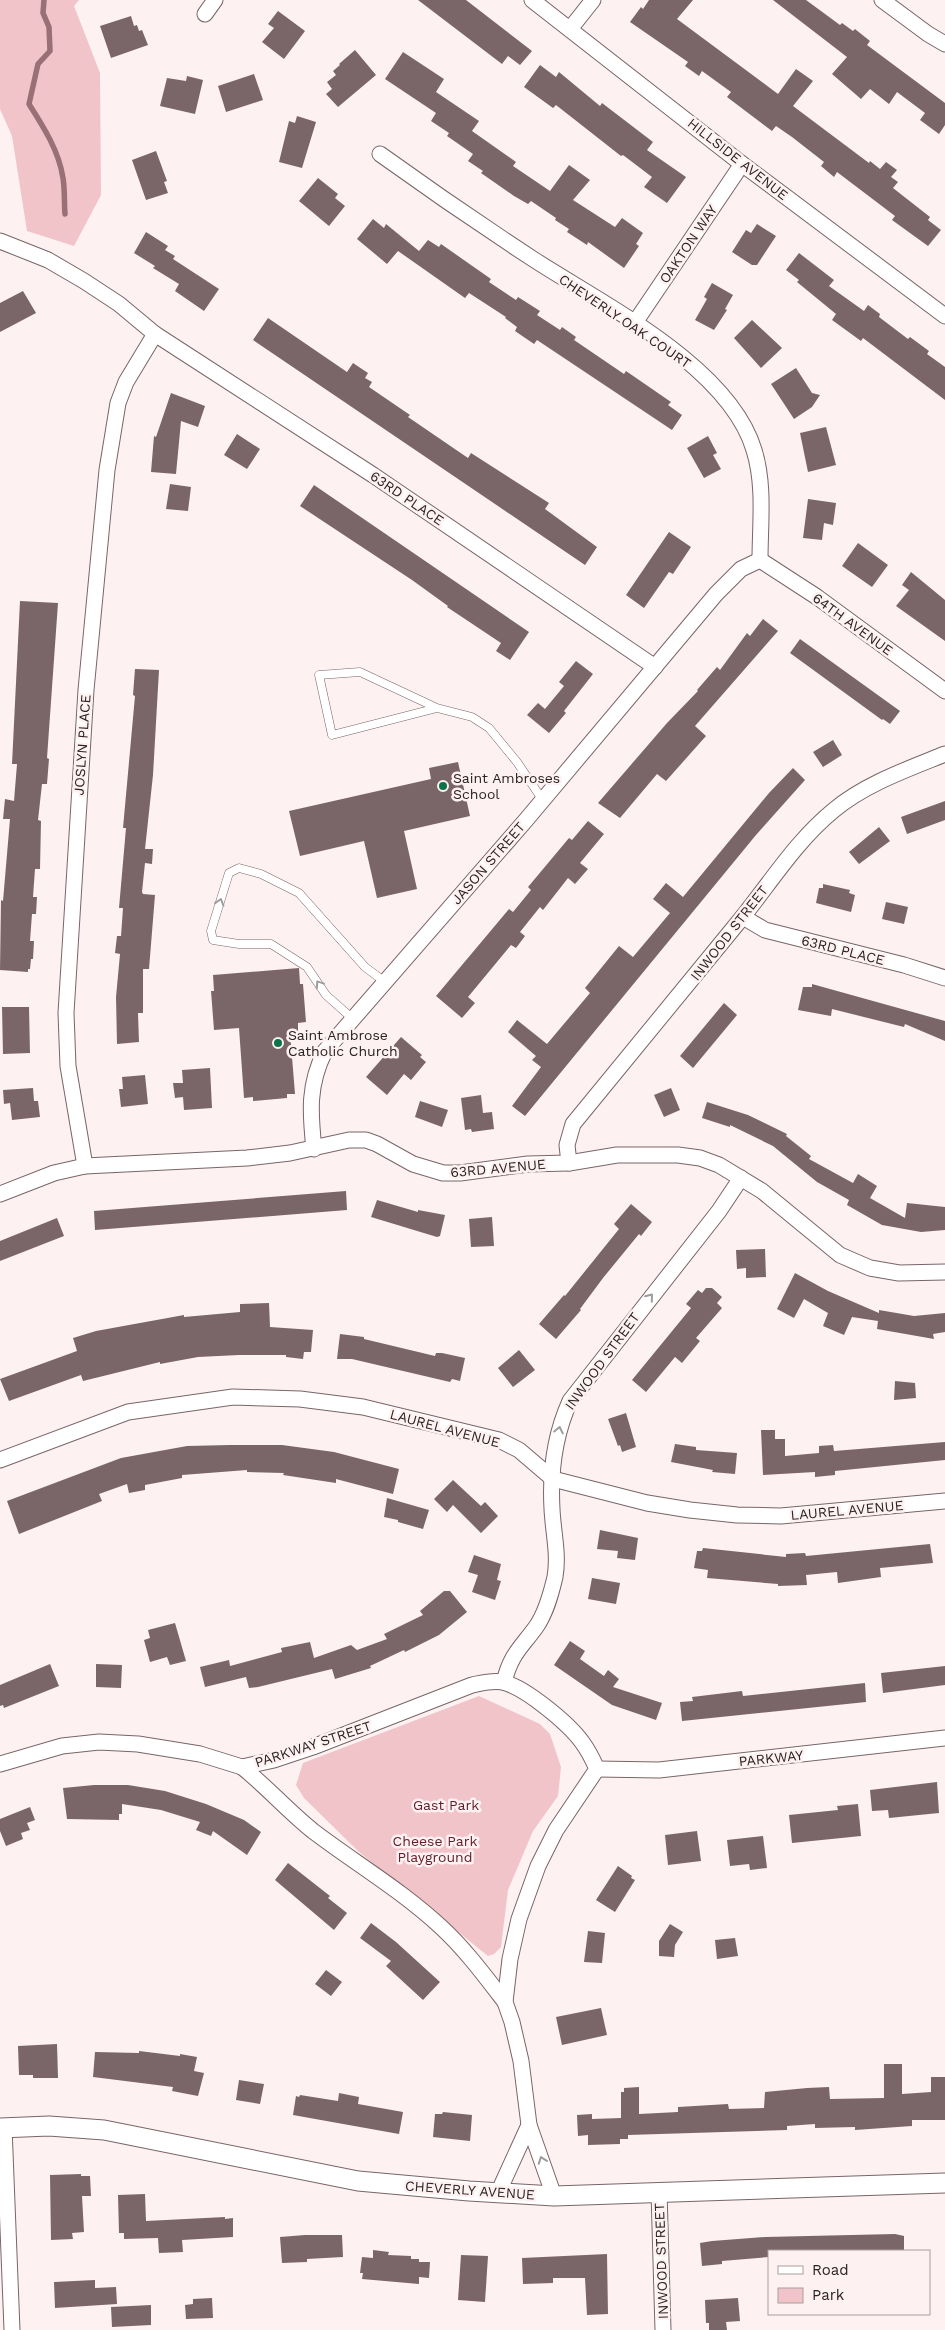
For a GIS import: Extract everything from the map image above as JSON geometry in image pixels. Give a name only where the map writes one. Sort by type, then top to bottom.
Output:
[{"type":"street","points":[[205,14],[215,0]]},
{"type":"street","name":"HILLSIDE AVENUE","points":[[532,0],[742,164],[945,316]]},
{"type":"street","points":[[570,29],[593,0]]},
{"type":"street","points":[[882,0],[928,34],[945,44]]},
{"type":"street","name":"CHEVERLY OAK COURT","points":[[380,154],[442,199],[634,324],[688,362],[709,380],[744,426],[754,450],[760,482],[760,560]]},
{"type":"street","name":"OAKTON WAY","points":[[634,324],[742,164]]},
{"type":"street","name":"63RD PLACE","points":[[0,241],[48,260],[84,281],[119,304],[155,334],[373,475],[655,666]]},
{"type":"street","name":"JOSLYN PLACE","points":[[85,1166],[68,1066],[66,1014],[86,699],[102,514],[118,403],[126,382],[155,334]]},
{"type":"street","name":"JASON STREET","points":[[314,1149],[311,1097],[316,1069],[325,1050],[542,800],[730,579],[751,563],[760,560]]},
{"type":"street","name":"64TH AVENUE","points":[[760,560],[817,597],[945,691]]},
{"type":"street","name":"INWOOD STREET","points":[[569,1163],[567,1145],[573,1124],[816,825],[835,808],[884,781],[945,754]]},
{"type":"street","name":"63RD PLACE","points":[[743,917],[766,930],[904,965],[945,978]]},
{"type":"street","name":"63RD AVENUE","points":[[0,1194],[54,1172],[85,1166],[247,1158],[314,1149],[349,1140],[366,1140],[413,1164],[443,1174],[460,1174],[528,1164],[569,1163],[617,1155],[678,1155],[700,1158],[720,1165],[762,1191],[846,1257],[870,1268],[898,1273],[945,1272]]},
{"type":"street","name":"INWOOD STREET","points":[[504,1682],[509,1664],[518,1648],[543,1615],[555,1576],[557,1552],[552,1511],[555,1449],[561,1422],[570,1401],[719,1210],[740,1178]]},
{"type":"street","name":"LAUREL AVENUE","points":[[0,1460],[128,1412],[242,1397],[300,1399],[363,1407],[499,1440],[519,1450],[553,1479],[647,1503],[737,1515],[781,1516],[945,1501]]},
{"type":"street","name":"PARKWAY STREET","points":[[0,1764],[62,1746],[99,1742],[138,1744],[200,1754],[242,1768],[274,1760],[337,1738],[472,1685],[488,1681],[504,1682]]},
{"type":"street","points":[[504,1682],[535,1699],[562,1720],[582,1742],[597,1769],[556,1830],[538,1866],[519,1919],[510,1959],[504,2002]]},
{"type":"street","name":"PARKWAY","points":[[597,1769],[659,1770],[945,1738]]},
{"type":"street","points":[[242,1768],[267,1787],[313,1831],[369,1869],[441,1927],[476,1963],[504,2002],[512,2022],[521,2061],[529,2125],[554,2196]]},
{"type":"street","points":[[498,2193],[529,2125]]},
{"type":"street","name":"CHEVERLY AVENUE","points":[[2,2128],[49,2126],[104,2130],[155,2138],[227,2156],[358,2181],[498,2193],[554,2196],[659,2191],[945,2183]]},
{"type":"street","points":[[2,2128],[5,2279],[12,2330]]},
{"type":"street","name":"INWOOD STREET","points":[[659,2191],[663,2330]]},
{"type":"lane","points":[[437,708],[332,735],[319,675],[360,672],[437,708],[472,717],[489,728],[517,762],[542,800]]},
{"type":"lane","points":[[353,1019],[326,995],[307,967],[271,944],[240,944],[213,940],[211,931],[229,873],[240,868],[261,874],[299,893],[366,967],[385,982]]},
{"type":"green space","points":[[0,0],[79,0],[74,6],[100,73],[101,195],[74,246],[27,231],[12,136],[0,109]]},
{"type":"green space","name":"Gast Park","points":[[479,1696],[540,1724],[550,1734],[561,1767],[558,1796],[533,1831],[508,1890],[501,1947],[494,1954],[488,1956],[359,1852],[304,1798],[296,1785],[303,1763]]},
{"type":"building","points":[[418,0],[466,0],[532,51],[520,65],[508,56],[502,64]]},
{"type":"building","points":[[649,0],[693,0],[677,19],[778,94],[796,69],[813,81],[793,106],[869,163],[870,161],[880,169],[886,162],[897,170],[891,177],[898,182],[893,188],[930,217],[928,220],[941,230],[928,246],[892,220],[895,216],[837,172],[834,177],[821,166],[824,162],[792,137],[776,126],[772,131],[727,97],[731,92],[702,71],[699,76],[685,66],[688,62],[630,22]]},
{"type":"building","points":[[773,0],[806,0],[840,25],[842,23],[853,31],[855,29],[870,41],[867,45],[945,103],[945,125],[939,134],[920,120],[925,113],[897,92],[889,104],[870,89],[861,99],[832,74],[847,57]]},
{"type":"building","points":[[278,11],[305,31],[284,59],[262,42],[274,28],[268,24]]},
{"type":"building","points":[[131,16],[134,26],[137,25],[139,31],[142,30],[148,45],[111,58],[100,26]]},
{"type":"building","points":[[355,50],[376,75],[338,107],[326,94],[332,89],[327,82],[336,75],[333,71],[339,64]]},
{"type":"building","points":[[403,52],[444,79],[436,92],[479,121],[472,131],[516,162],[513,166],[550,191],[569,165],[590,180],[573,200],[615,227],[622,218],[643,233],[636,244],[639,246],[624,268],[588,242],[587,245],[567,232],[569,229],[531,201],[528,204],[514,196],[481,173],[483,171],[468,161],[473,154],[447,136],[449,133],[431,121],[436,113],[385,79]]},
{"type":"building","points":[[540,65],[556,77],[559,72],[600,106],[602,103],[653,142],[647,150],[686,177],[667,203],[644,187],[652,177],[623,155],[621,156],[556,105],[553,108],[524,87]]},
{"type":"building","points":[[254,74],[263,100],[226,112],[218,86]]},
{"type":"building","points":[[187,76],[203,80],[195,114],[160,106],[167,78],[186,81]]},
{"type":"building","points":[[297,116],[316,122],[302,168],[279,162],[289,121],[295,123]]},
{"type":"building","points":[[156,151],[167,181],[164,182],[168,193],[146,200],[132,160]]},
{"type":"building","points":[[318,178],[338,194],[335,198],[345,206],[329,226],[299,201]]},
{"type":"building","points":[[373,219],[384,228],[386,224],[419,251],[428,240],[439,247],[441,244],[491,279],[489,282],[516,300],[518,297],[540,311],[537,315],[560,330],[562,327],[576,337],[574,340],[624,374],[626,371],[671,402],[668,405],[682,415],[672,430],[537,340],[534,344],[515,331],[517,327],[506,317],[469,293],[465,298],[398,251],[387,264],[357,239]]},
{"type":"building","points":[[757,224],[776,236],[757,265],[752,265],[732,252],[746,230],[751,233]]},
{"type":"building","points":[[146,232],[168,246],[165,250],[175,256],[173,259],[219,289],[204,311],[175,291],[179,284],[153,268],[155,266],[134,253]]},
{"type":"building","points":[[799,253],[834,280],[829,286],[864,311],[868,305],[880,314],[879,317],[908,339],[910,337],[929,351],[927,354],[945,367],[945,400],[863,338],[861,341],[832,320],[836,314],[797,282],[799,280],[786,270]]},
{"type":"building","points":[[712,283],[733,295],[725,309],[727,310],[714,330],[695,320],[707,299],[704,297]]},
{"type":"building","points":[[23,291],[36,313],[0,332],[0,303]]},
{"type":"building","points":[[268,318],[347,372],[353,363],[368,373],[365,378],[372,382],[369,387],[410,415],[408,417],[468,458],[471,453],[549,503],[545,509],[597,547],[585,565],[253,340]]},
{"type":"building","points":[[752,320],[782,348],[761,368],[734,338]]},
{"type":"building","points":[[796,368],[812,393],[820,395],[812,407],[794,419],[771,384]]},
{"type":"building","points":[[171,393],[205,406],[198,427],[181,421],[176,474],[151,472],[154,436],[156,437]]},
{"type":"building","points":[[826,427],[836,465],[808,472],[800,433]]},
{"type":"building","points":[[237,434],[260,449],[247,469],[224,455]]},
{"type":"building","points":[[708,436],[717,453],[713,455],[721,469],[704,478],[687,448]]},
{"type":"building","points":[[170,484],[191,487],[188,511],[166,509]]},
{"type":"building","points":[[314,485],[529,632],[510,660],[496,651],[501,643],[447,607],[412,580],[300,506]]},
{"type":"building","points":[[808,499],[836,503],[833,525],[824,523],[822,540],[803,538]]},
{"type":"building","points":[[669,532],[691,547],[673,574],[669,572],[644,608],[626,595]]},
{"type":"building","points":[[858,543],[888,565],[872,587],[842,566]]},
{"type":"building","points":[[911,572],[945,600],[945,641],[896,606],[909,590],[902,585]]},
{"type":"building","points":[[20,601],[58,603],[47,758],[49,759],[47,784],[42,784],[38,820],[41,821],[40,869],[35,869],[33,897],[37,897],[36,914],[32,914],[30,941],[34,941],[33,959],[31,959],[28,972],[0,970],[1,900],[3,901],[10,819],[3,819],[5,799],[14,801],[17,764],[12,764]]},
{"type":"building","points":[[763,619],[778,631],[695,726],[706,736],[666,781],[657,774],[620,818],[598,803],[667,723],[698,691],[717,667],[720,670],[747,633],[750,636]]},
{"type":"building","points":[[800,639],[900,711],[890,724],[790,653]]},
{"type":"building","points":[[576,661],[593,674],[564,711],[566,713],[549,733],[527,715],[538,703],[545,709],[564,686],[559,682]]},
{"type":"building","points":[[135,669],[159,670],[153,775],[145,849],[153,849],[152,864],[145,863],[142,892],[143,894],[155,895],[149,969],[143,969],[143,1013],[138,1013],[139,1042],[117,1044],[116,997],[120,954],[115,953],[117,936],[121,936],[123,908],[119,908],[126,828],[123,828],[135,696],[133,695]]},
{"type":"building","points":[[833,740],[842,755],[823,767],[813,752]]},
{"type":"building","points":[[458,762],[470,816],[404,831],[417,889],[377,898],[364,841],[300,856],[289,811],[431,779],[429,768]]},
{"type":"building","points":[[793,768],[805,780],[756,835],[525,1116],[512,1106],[541,1067],[532,1060],[536,1056],[508,1032],[517,1020],[547,1044],[590,993],[585,988],[619,946],[633,957],[670,913],[653,899],[666,883],[683,897],[769,793]]},
{"type":"building","points":[[945,801],[945,820],[907,834],[901,817]]},
{"type":"building","points":[[588,821],[604,834],[580,863],[588,869],[575,884],[568,878],[543,910],[540,907],[520,932],[525,936],[516,948],[511,945],[468,997],[475,1003],[462,1018],[436,996],[509,909],[513,912],[531,890],[528,887],[569,838],[572,840]]},
{"type":"building","points":[[879,827],[890,841],[859,864],[849,852]]},
{"type":"building","points":[[823,884],[850,890],[849,893],[855,895],[851,912],[816,903],[819,888],[823,888]]},
{"type":"building","points":[[886,902],[908,907],[904,924],[882,919]]},
{"type":"building","points":[[299,968],[300,984],[303,984],[306,1022],[298,1023],[298,1032],[290,1032],[295,1094],[287,1094],[287,1098],[253,1101],[253,1097],[244,1098],[239,1028],[214,1030],[211,991],[214,991],[213,975]]},
{"type":"building","points":[[812,984],[945,1021],[945,1041],[905,1024],[904,1027],[832,1009],[831,1016],[798,1010],[803,987],[812,987]]},
{"type":"building","points":[[724,1003],[737,1015],[693,1068],[680,1056]]},
{"type":"building","points":[[2,1007],[29,1007],[30,1053],[3,1054]]},
{"type":"building","points":[[401,1037],[422,1055],[420,1057],[426,1062],[411,1080],[404,1074],[387,1095],[366,1077]]},
{"type":"building","points":[[210,1068],[212,1108],[184,1110],[183,1097],[175,1098],[173,1083],[183,1083],[182,1070]]},
{"type":"building","points":[[145,1075],[148,1104],[121,1107],[119,1089],[123,1089],[122,1077]]},
{"type":"building","points":[[33,1088],[34,1101],[38,1101],[40,1117],[12,1120],[10,1103],[4,1104],[3,1090]]},
{"type":"building","points":[[671,1088],[680,1110],[664,1117],[654,1095]]},
{"type":"building","points":[[481,1095],[483,1113],[492,1112],[494,1129],[472,1132],[471,1129],[465,1130],[461,1098]]},
{"type":"building","points":[[420,1101],[448,1110],[442,1127],[415,1117]]},
{"type":"building","points":[[707,1102],[748,1115],[787,1134],[786,1136],[811,1156],[809,1159],[853,1183],[858,1174],[877,1186],[870,1198],[905,1218],[907,1203],[945,1207],[945,1230],[921,1232],[882,1225],[847,1205],[849,1200],[817,1182],[773,1146],[730,1125],[730,1127],[702,1118]]},
{"type":"building","points":[[346,1191],[347,1210],[95,1230],[94,1211]]},
{"type":"building","points":[[377,1200],[418,1212],[418,1210],[445,1215],[440,1236],[437,1237],[371,1217]]},
{"type":"building","points":[[631,1204],[652,1222],[641,1236],[639,1234],[603,1278],[581,1310],[556,1339],[539,1324],[565,1296],[619,1229],[614,1224]]},
{"type":"building","points":[[492,1217],[494,1246],[471,1247],[469,1219]]},
{"type":"building","points":[[57,1218],[64,1236],[0,1261],[0,1241]]},
{"type":"building","points":[[765,1249],[766,1277],[746,1278],[746,1268],[737,1269],[736,1250]]},
{"type":"building","points":[[795,1273],[828,1291],[879,1313],[879,1310],[914,1316],[945,1313],[945,1332],[933,1334],[934,1339],[877,1329],[878,1321],[852,1317],[844,1335],[823,1326],[828,1313],[804,1299],[794,1318],[777,1309]]},
{"type":"building","points":[[706,1288],[712,1288],[722,1297],[717,1303],[722,1308],[696,1338],[700,1341],[682,1363],[675,1357],[646,1392],[632,1380],[691,1308],[686,1304],[698,1290],[702,1293]]},
{"type":"building","points":[[269,1303],[270,1327],[313,1330],[311,1352],[304,1352],[303,1359],[286,1357],[286,1355],[239,1355],[198,1357],[160,1364],[160,1362],[83,1381],[81,1375],[9,1401],[0,1379],[77,1351],[73,1338],[96,1331],[184,1315],[184,1317],[240,1312],[240,1304]]},
{"type":"building","points":[[340,1334],[364,1337],[364,1339],[435,1356],[436,1353],[442,1353],[465,1358],[460,1381],[452,1379],[450,1382],[352,1359],[337,1359]]},
{"type":"building","points":[[519,1350],[535,1370],[513,1387],[498,1368]]},
{"type":"building","points":[[895,1381],[915,1383],[916,1398],[894,1400]]},
{"type":"building","points":[[626,1413],[636,1447],[622,1452],[608,1419]]},
{"type":"building","points":[[761,1430],[775,1430],[775,1439],[785,1439],[785,1456],[819,1453],[819,1446],[833,1445],[834,1451],[945,1442],[945,1460],[835,1471],[835,1475],[815,1477],[815,1472],[763,1475]]},
{"type":"building","points":[[675,1444],[696,1447],[696,1450],[737,1453],[735,1474],[712,1472],[713,1470],[671,1462]]},
{"type":"building","points":[[282,1445],[334,1452],[399,1469],[393,1494],[336,1479],[336,1483],[283,1475],[284,1473],[247,1472],[247,1470],[182,1475],[182,1478],[145,1485],[145,1490],[129,1493],[127,1484],[99,1494],[102,1501],[19,1534],[7,1501],[121,1458],[187,1446]]},
{"type":"building","points":[[453,1480],[481,1506],[485,1502],[498,1516],[481,1533],[453,1505],[447,1512],[434,1499]]},
{"type":"building","points":[[387,1498],[429,1510],[423,1529],[384,1517]]},
{"type":"building","points":[[600,1530],[638,1538],[635,1560],[617,1558],[618,1551],[597,1549]]},
{"type":"building","points":[[930,1544],[933,1563],[880,1568],[881,1577],[838,1583],[837,1572],[806,1575],[807,1585],[778,1586],[778,1584],[707,1578],[708,1570],[694,1568],[697,1551],[702,1551],[703,1548],[786,1557],[786,1554],[805,1553],[806,1556]]},
{"type":"building","points":[[474,1555],[501,1564],[497,1580],[501,1581],[495,1600],[472,1592],[478,1575],[468,1572]]},
{"type":"building","points":[[592,1578],[620,1583],[616,1604],[588,1599]]},
{"type":"building","points":[[444,1591],[450,1591],[467,1612],[439,1635],[405,1652],[404,1650],[370,1666],[371,1668],[335,1679],[332,1669],[258,1687],[249,1688],[246,1677],[205,1687],[200,1667],[229,1660],[230,1666],[282,1652],[281,1648],[310,1642],[314,1658],[351,1645],[357,1650],[387,1639],[384,1634],[423,1615],[420,1611]]},
{"type":"building","points":[[175,1623],[186,1661],[170,1665],[167,1657],[150,1662],[144,1640],[150,1638],[148,1630]]},
{"type":"building","points":[[570,1641],[585,1651],[580,1659],[604,1676],[608,1670],[619,1679],[613,1687],[662,1703],[656,1720],[612,1705],[554,1665]]},
{"type":"building","points":[[50,1664],[59,1686],[4,1708],[3,1705],[0,1706],[0,1685]]},
{"type":"building","points":[[96,1664],[122,1665],[121,1688],[96,1687]]},
{"type":"building","points":[[945,1666],[945,1685],[883,1693],[881,1673]]},
{"type":"building","points":[[865,1683],[866,1702],[682,1721],[680,1702],[693,1701],[692,1697],[742,1691],[743,1696]]},
{"type":"building","points":[[937,1782],[939,1813],[889,1818],[888,1810],[872,1811],[870,1790]]},
{"type":"building","points":[[94,1785],[128,1785],[165,1791],[206,1804],[244,1820],[261,1832],[247,1855],[213,1831],[211,1836],[196,1830],[200,1822],[161,1810],[122,1804],[122,1814],[119,1814],[119,1820],[67,1819],[63,1788]]},
{"type":"building","points":[[858,1804],[861,1836],[792,1843],[789,1815],[838,1810],[837,1806]]},
{"type":"building","points":[[30,1807],[35,1820],[27,1823],[30,1830],[21,1833],[23,1839],[6,1846],[0,1831],[0,1819]]},
{"type":"building","points":[[697,1831],[701,1861],[668,1865],[665,1835]]},
{"type":"building","points":[[763,1836],[767,1868],[750,1870],[749,1864],[730,1866],[727,1840]]},
{"type":"building","points":[[288,1863],[330,1896],[328,1898],[347,1913],[334,1930],[275,1880]]},
{"type":"building","points":[[618,1866],[635,1880],[615,1912],[596,1900]]},
{"type":"building","points":[[371,1923],[396,1942],[440,1982],[423,2000],[386,1966],[391,1961],[360,1938]]},
{"type":"building","points":[[670,1924],[683,1932],[675,1945],[674,1957],[659,1956],[659,1941]]},
{"type":"building","points":[[588,1931],[605,1933],[602,1963],[584,1962]]},
{"type":"building","points":[[735,1938],[738,1956],[717,1959],[715,1940]]},
{"type":"building","points":[[326,1970],[342,1982],[331,1996],[315,1984]]},
{"type":"building","points":[[601,2008],[607,2035],[562,2045],[556,2017]]},
{"type":"building","points":[[57,2044],[58,2078],[33,2078],[33,2075],[19,2075],[18,2046]]},
{"type":"building","points":[[139,2051],[197,2057],[194,2071],[204,2073],[198,2096],[172,2091],[173,2087],[93,2077],[95,2052],[139,2053]]},
{"type":"building","points":[[884,2064],[902,2064],[902,2094],[931,2092],[931,2077],[945,2077],[945,2120],[912,2120],[912,2126],[855,2130],[855,2127],[815,2128],[815,2124],[787,2126],[787,2130],[628,2135],[628,2139],[620,2139],[620,2144],[588,2145],[588,2135],[578,2136],[577,2115],[592,2114],[592,2119],[621,2118],[621,2092],[624,2092],[624,2088],[639,2087],[639,2114],[678,2112],[678,2107],[728,2104],[729,2109],[764,2108],[765,2092],[807,2088],[829,2087],[830,2099],[884,2098]]},
{"type":"building","points":[[239,2080],[264,2084],[260,2104],[236,2100]]},
{"type":"building","points":[[339,2093],[359,2097],[358,2104],[403,2112],[399,2134],[293,2115],[296,2096],[338,2101]]},
{"type":"building","points":[[443,2112],[472,2115],[470,2141],[433,2137],[435,2114],[442,2114]]},
{"type":"building","points":[[81,2174],[81,2176],[90,2176],[91,2196],[82,2196],[84,2232],[72,2233],[73,2239],[51,2240],[50,2175]]},
{"type":"building","points":[[145,2194],[146,2221],[233,2218],[233,2237],[182,2240],[183,2252],[159,2253],[158,2238],[124,2239],[124,2233],[119,2233],[118,2195]]},
{"type":"building","points":[[895,2234],[904,2236],[904,2250],[768,2250],[768,2257],[722,2261],[722,2264],[702,2266],[700,2243],[765,2237]]},
{"type":"building","points":[[342,2235],[343,2257],[307,2259],[307,2262],[282,2263],[280,2237]]},
{"type":"building","points":[[373,2250],[389,2252],[388,2255],[411,2256],[411,2259],[419,2259],[419,2262],[430,2262],[429,2278],[419,2277],[419,2284],[362,2279],[363,2273],[360,2273],[362,2257],[373,2258]]},
{"type":"building","points":[[607,2254],[608,2314],[587,2315],[585,2278],[553,2278],[553,2283],[523,2284],[522,2258]]},
{"type":"building","points":[[461,2255],[488,2256],[485,2302],[458,2300]]},
{"type":"building","points":[[95,2280],[95,2288],[116,2287],[117,2304],[55,2308],[54,2282]]},
{"type":"building","points":[[212,2298],[213,2318],[186,2319],[185,2305],[193,2304],[193,2299]]},
{"type":"building","points":[[738,2298],[740,2321],[726,2322],[727,2330],[709,2330],[709,2323],[706,2323],[705,2300]]},
{"type":"building","points":[[151,2305],[151,2325],[112,2327],[111,2307]]},
{"type":"waterway","points":[[44,0],[43,13],[49,27],[50,51],[38,64],[29,104],[45,130],[58,158],[64,183],[65,214]]},
{"type":"place","name":"Saint Ambroses School","points":[[443,786]]},
{"type":"place","name":"Saint Ambrose Catholic Church","points":[[278,1043]]},
{"type":"park label","name":"Cheese Park Playground","points":[[435,1849]]}]
